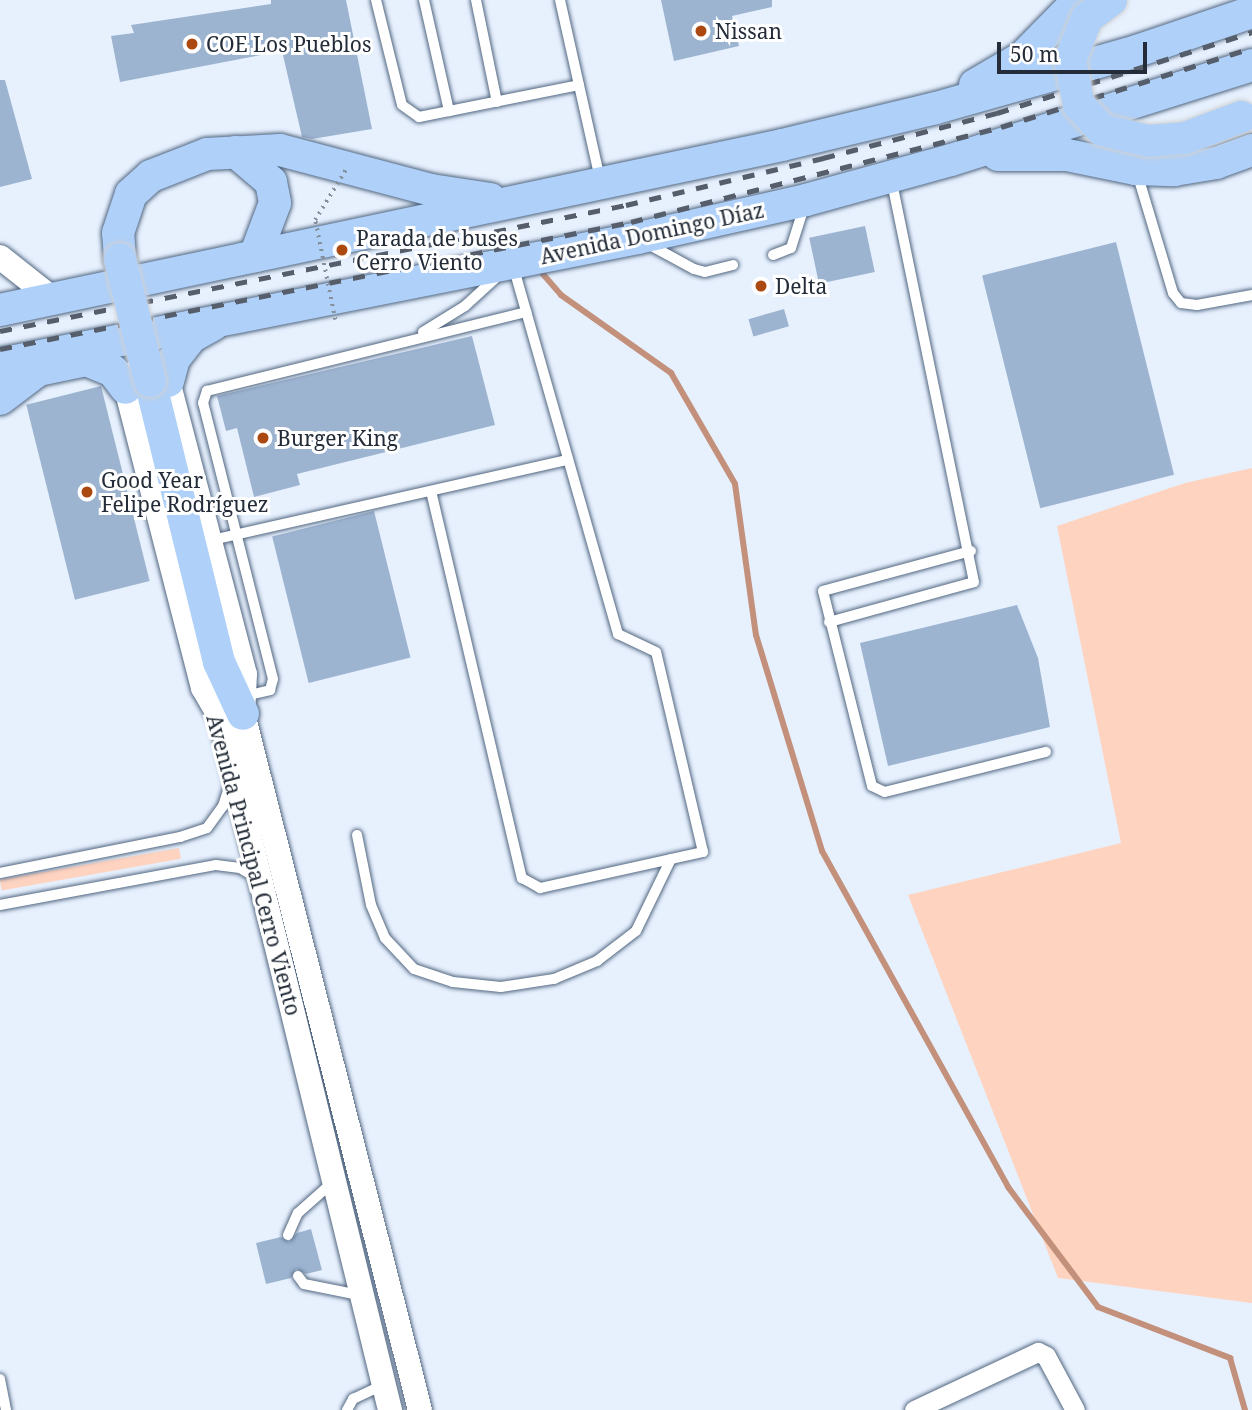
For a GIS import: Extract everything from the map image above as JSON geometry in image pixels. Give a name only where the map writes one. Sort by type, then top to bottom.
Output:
[{"type":"main road","points":[[936,108],[1023,57],[1079,0]]},
{"type":"main road","points":[[1111,0],[1087,18],[1070,60],[1079,105],[1102,130],[1149,141],[1185,138],[1246,115]]},
{"type":"main road","points":[[0,310],[601,183],[936,108],[1137,51],[1252,12]]},
{"type":"main road","name":"Avenida Domingo Díaz","points":[[0,364],[638,238],[806,200],[951,160],[1252,65]]},
{"type":"main road","points":[[236,710],[219,662],[148,383],[120,259],[118,233],[131,194],[151,176],[174,164],[236,152],[280,150],[431,190],[509,202]]},
{"type":"main road","points":[[951,160],[1067,155],[1136,169],[1174,170],[1252,150]]},
{"type":"main road","points":[[236,152],[271,182],[275,203],[254,256]]},
{"type":"main road","points":[[0,399],[37,370],[191,337],[228,318]]},
{"type":"main road","points":[[148,383],[174,359],[191,337]]},
{"type":"main road","points":[[86,360],[148,383]]},
{"type":"street","points":[[0,257],[52,298]]},
{"type":"street","name":"Avenida Principal Cerro Viento","points":[[148,383],[208,541],[246,674],[236,710],[233,773],[390,1410]]},
{"type":"street","name":"Avenida Principal Cerro Viento","points":[[148,383],[203,688],[236,710],[420,1410]]},
{"type":"street","points":[[914,1410],[1027,1353],[1038,1352],[1046,1356],[1075,1410]]},
{"type":"lane","points":[[376,0],[402,105],[419,117],[579,85]]},
{"type":"lane","points":[[424,0],[449,111]]},
{"type":"lane","points":[[476,0],[497,102]]},
{"type":"lane","points":[[560,0],[601,183]]},
{"type":"lane","points":[[1136,169],[1173,293],[1181,303],[1197,305],[1252,295]]},
{"type":"lane","points":[[830,622],[966,587],[974,582],[971,551],[890,176]]},
{"type":"lane","points":[[774,255],[792,248],[806,200]]},
{"type":"lane","points":[[638,238],[694,269],[705,272],[733,265]]},
{"type":"lane","points":[[410,339],[465,306],[512,262],[618,634],[656,652],[703,852],[540,888],[522,878],[431,491]]},
{"type":"lane","points":[[236,710],[273,685],[203,403],[207,391],[526,312]]},
{"type":"lane","points":[[208,541],[568,460]]},
{"type":"lane","points":[[971,551],[831,585],[823,591],[823,600],[872,786],[878,790],[1046,752]]},
{"type":"lane","points":[[0,873],[180,837],[207,828],[223,807],[233,773]]},
{"type":"lane","points":[[357,835],[372,905],[385,938],[414,969],[453,982],[501,987],[554,979],[597,961],[636,931],[671,859]]},
{"type":"lane","points":[[0,905],[216,865],[240,868],[261,880]]},
{"type":"lane","points":[[288,1235],[298,1213],[334,1181]]},
{"type":"lane","points":[[298,1276],[304,1284],[361,1295]]},
{"type":"lane","points":[[0,1378],[6,1410]]},
{"type":"lane","points":[[347,1410],[353,1399],[384,1385]]},
{"type":"path","points":[[335,320],[315,220],[348,166]]},
{"type":"shaded area","points":[[1252,468],[1252,1303],[1058,1278],[908,895],[1121,843],[1057,526],[1185,483]]},
{"type":"shaded area","points":[[179,848],[181,859],[2,890],[0,880]]},
{"type":"building","points":[[271,0],[346,0],[372,129],[312,139],[302,137],[282,51],[120,82],[111,36],[134,33],[131,25],[271,4]]},
{"type":"building","name":"Nissan","points":[[661,0],[772,0],[772,7],[732,16],[739,46],[674,61]]},
{"type":"building","points":[[0,80],[5,80],[32,179],[0,187]]},
{"type":"building","points":[[865,226],[875,272],[819,284],[809,238]]},
{"type":"building","points":[[1116,242],[1174,475],[1040,508],[982,275]]},
{"type":"building","points":[[784,309],[789,326],[753,337],[748,319]]},
{"type":"building","points":[[472,336],[495,425],[297,474],[300,485],[254,497],[237,428],[226,431],[217,396]]},
{"type":"building","name":"Good Year Felipe Rodríguez","points":[[101,386],[150,581],[75,600],[26,405]]},
{"type":"building","points":[[374,511],[411,658],[309,683],[272,536]]},
{"type":"building","points":[[1017,605],[1038,658],[1050,727],[888,766],[860,643]]},
{"type":"building","points":[[311,1229],[322,1270],[306,1274],[296,1269],[291,1278],[266,1284],[256,1243],[281,1237],[289,1242],[297,1233]]},
{"type":"waterway","points":[[542,273],[561,295],[671,373],[735,484],[756,635],[822,851],[1008,1187],[1098,1307],[1230,1358],[1245,1410]]},
{"type":"railway","points":[[0,331],[626,205],[823,158],[997,113],[1252,32]]},
{"type":"railway","points":[[0,349],[631,222],[1001,127],[1252,48]]},
{"type":"place","name":"Nissan","points":[[701,31]]},
{"type":"place","name":"COE Los Pueblos","points":[[192,44]]},
{"type":"place","name":"Parada de buses Cerro Viento","points":[[342,250]]},
{"type":"place","name":"Delta","points":[[761,286]]},
{"type":"place","name":"Burger King","points":[[263,438]]},
{"type":"place","name":"Good Year Felipe Rodríguez","points":[[87,492]]}]
